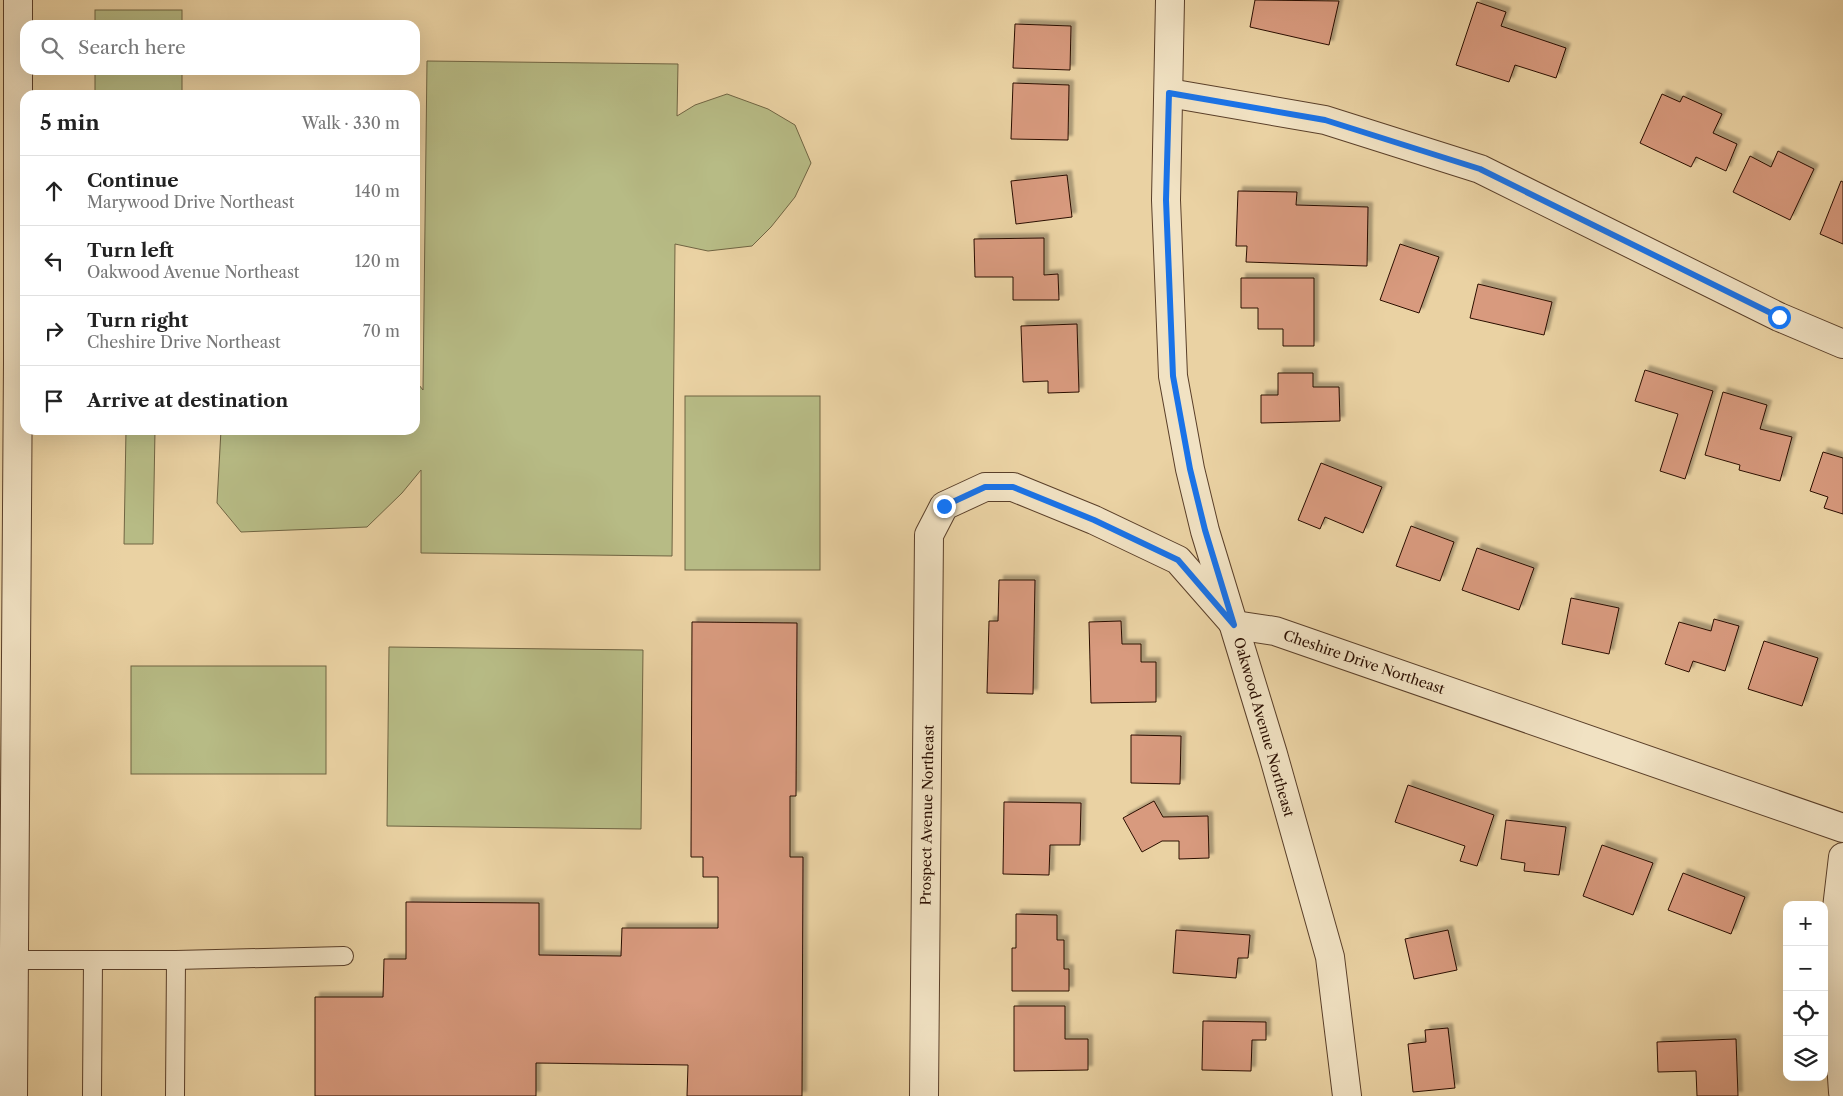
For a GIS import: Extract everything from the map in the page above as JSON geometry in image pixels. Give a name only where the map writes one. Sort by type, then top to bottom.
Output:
[{"type":"street","points":[[13,1096],[14,960],[9,364],[18,0]]},
{"type":"street","name":"Oakwood Avenue Northeast","points":[[1170,0],[1166,200],[1173,376],[1190,469],[1205,530],[1274,754],[1330,957],[1347,1096]]},
{"type":"street","points":[[1169,93],[1325,120],[1480,169],[1779,317],[1843,344]]},
{"type":"street","name":"Prospect Avenue Northeast","points":[[924,1096],[929,535],[944,506],[985,487],[1013,487],[1094,520],[1178,560],[1234,625]]},
{"type":"street","name":"Cheshire Drive Northeast","points":[[1234,625],[1275,631],[1843,828]]},
{"type":"street","points":[[1843,857],[1833,942],[1843,1092]]},
{"type":"lane","points":[[14,960],[176,960],[344,956]]},
{"type":"lane","points":[[92,1096],[93,960]]},
{"type":"lane","points":[[175,1096],[176,960]]},
{"type":"green space","points":[[95,10],[182,10],[182,20],[95,20]]},
{"type":"green space","points":[[427,61],[678,64],[677,116],[695,105],[727,94],[768,109],[795,125],[811,163],[795,197],[771,227],[752,246],[708,251],[675,244],[672,556],[421,553],[421,470],[402,493],[367,527],[241,532],[217,503],[221,435],[420,435],[420,386],[423,390]]},
{"type":"green space","points":[[95,75],[182,75],[182,90],[95,90]]},
{"type":"green space","points":[[685,396],[820,396],[820,570],[685,570]]},
{"type":"green space","points":[[126,435],[155,435],[153,544],[124,544]]},
{"type":"green space","points":[[389,647],[643,650],[641,829],[387,826]]},
{"type":"green space","points":[[131,666],[326,666],[326,774],[131,774]]},
{"type":"building","points":[[1255,0],[1339,1],[1329,45],[1250,27]]},
{"type":"building","points":[[1477,2],[1506,12],[1501,26],[1566,48],[1556,78],[1515,65],[1509,82],[1456,65]]},
{"type":"building","points":[[1015,24],[1071,26],[1070,70],[1013,68]]},
{"type":"building","points":[[1013,83],[1069,85],[1068,140],[1011,139]]},
{"type":"building","points":[[1662,94],[1680,102],[1683,96],[1722,114],[1713,133],[1737,144],[1726,171],[1696,157],[1691,167],[1640,143]]},
{"type":"building","points":[[1778,151],[1814,169],[1790,220],[1733,192],[1750,156],[1771,167]]},
{"type":"building","points":[[1067,175],[1072,217],[1016,224],[1011,181]]},
{"type":"building","points":[[1841,181],[1843,182],[1843,244],[1820,234]]},
{"type":"building","points":[[1238,191],[1297,192],[1296,205],[1368,207],[1367,266],[1246,262],[1247,246],[1236,246]]},
{"type":"building","points":[[1044,238],[1044,275],[1058,274],[1059,300],[1013,300],[1013,277],[975,277],[974,239]]},
{"type":"building","points":[[1400,244],[1439,257],[1419,313],[1380,300]]},
{"type":"building","points":[[1241,278],[1314,278],[1314,346],[1283,346],[1283,329],[1258,329],[1258,308],[1241,308]]},
{"type":"building","points":[[1478,284],[1552,302],[1544,335],[1470,318]]},
{"type":"building","points":[[1077,324],[1079,392],[1048,393],[1048,381],[1023,382],[1021,326]]},
{"type":"building","points":[[1645,370],[1713,391],[1685,479],[1660,471],[1678,414],[1635,401]]},
{"type":"building","points":[[1278,373],[1313,373],[1313,387],[1339,387],[1340,421],[1261,423],[1261,395],[1278,395]]},
{"type":"building","points":[[1723,392],[1767,405],[1760,429],[1792,437],[1780,481],[1739,470],[1740,465],[1705,455]]},
{"type":"building","points":[[1823,452],[1843,458],[1843,514],[1824,508],[1828,497],[1810,491]]},
{"type":"building","points":[[1321,463],[1382,487],[1363,533],[1325,517],[1320,529],[1298,520]]},
{"type":"building","points":[[1411,526],[1454,542],[1440,581],[1396,566]]},
{"type":"building","points":[[1477,548],[1534,568],[1519,610],[1462,590]]},
{"type":"building","points":[[999,580],[1035,580],[1033,694],[987,693],[989,621],[998,621]]},
{"type":"building","points":[[1571,598],[1619,608],[1609,654],[1562,644]]},
{"type":"building","points":[[1714,619],[1739,626],[1725,671],[1693,661],[1689,672],[1665,664],[1679,622],[1711,631]]},
{"type":"building","points":[[1121,621],[1122,644],[1141,644],[1141,662],[1156,662],[1156,702],[1091,703],[1089,622]]},
{"type":"building","points":[[692,622],[797,623],[796,796],[790,796],[790,857],[803,857],[802,1096],[687,1096],[688,1065],[536,1063],[536,1096],[315,1096],[315,997],[383,997],[384,959],[406,959],[406,902],[539,903],[539,955],[621,956],[622,928],[718,928],[718,877],[703,877],[703,857],[691,857]]},
{"type":"building","points":[[1764,641],[1818,658],[1802,706],[1748,689]]},
{"type":"building","points":[[1131,735],[1181,736],[1180,784],[1131,783]]},
{"type":"building","points":[[1408,785],[1494,815],[1477,866],[1460,861],[1465,846],[1395,822]]},
{"type":"building","points":[[1154,801],[1163,817],[1208,816],[1209,858],[1179,859],[1179,841],[1162,841],[1142,852],[1123,818]]},
{"type":"building","points":[[1004,802],[1081,803],[1080,845],[1050,845],[1049,875],[1003,874]]},
{"type":"building","points":[[1506,820],[1566,827],[1559,875],[1524,871],[1525,863],[1501,859]]},
{"type":"building","points":[[1602,845],[1653,863],[1633,915],[1583,896]]},
{"type":"building","points":[[1683,873],[1745,897],[1731,934],[1668,910]]},
{"type":"building","points":[[1016,914],[1057,915],[1057,940],[1064,940],[1064,969],[1069,969],[1069,991],[1012,991],[1012,948],[1016,948]]},
{"type":"building","points":[[1176,930],[1250,935],[1248,958],[1238,958],[1236,978],[1173,973]]},
{"type":"building","points":[[1448,930],[1457,970],[1414,979],[1405,939]]},
{"type":"building","points":[[1014,1006],[1065,1006],[1065,1039],[1088,1039],[1088,1070],[1014,1071]]},
{"type":"building","points":[[1203,1021],[1266,1022],[1266,1040],[1252,1040],[1251,1071],[1202,1070]]},
{"type":"building","points":[[1448,1028],[1455,1088],[1413,1092],[1408,1044],[1426,1042],[1425,1030]]},
{"type":"building","points":[[1736,1039],[1738,1096],[1697,1096],[1696,1071],[1658,1072],[1657,1042]]},
{"type":"route","points":[[944,506],[985,487],[1013,487],[1094,520],[1178,560],[1234,625],[1205,530],[1190,469],[1173,376],[1166,200],[1169,93],[1325,120],[1480,169],[1779,317]]}]
